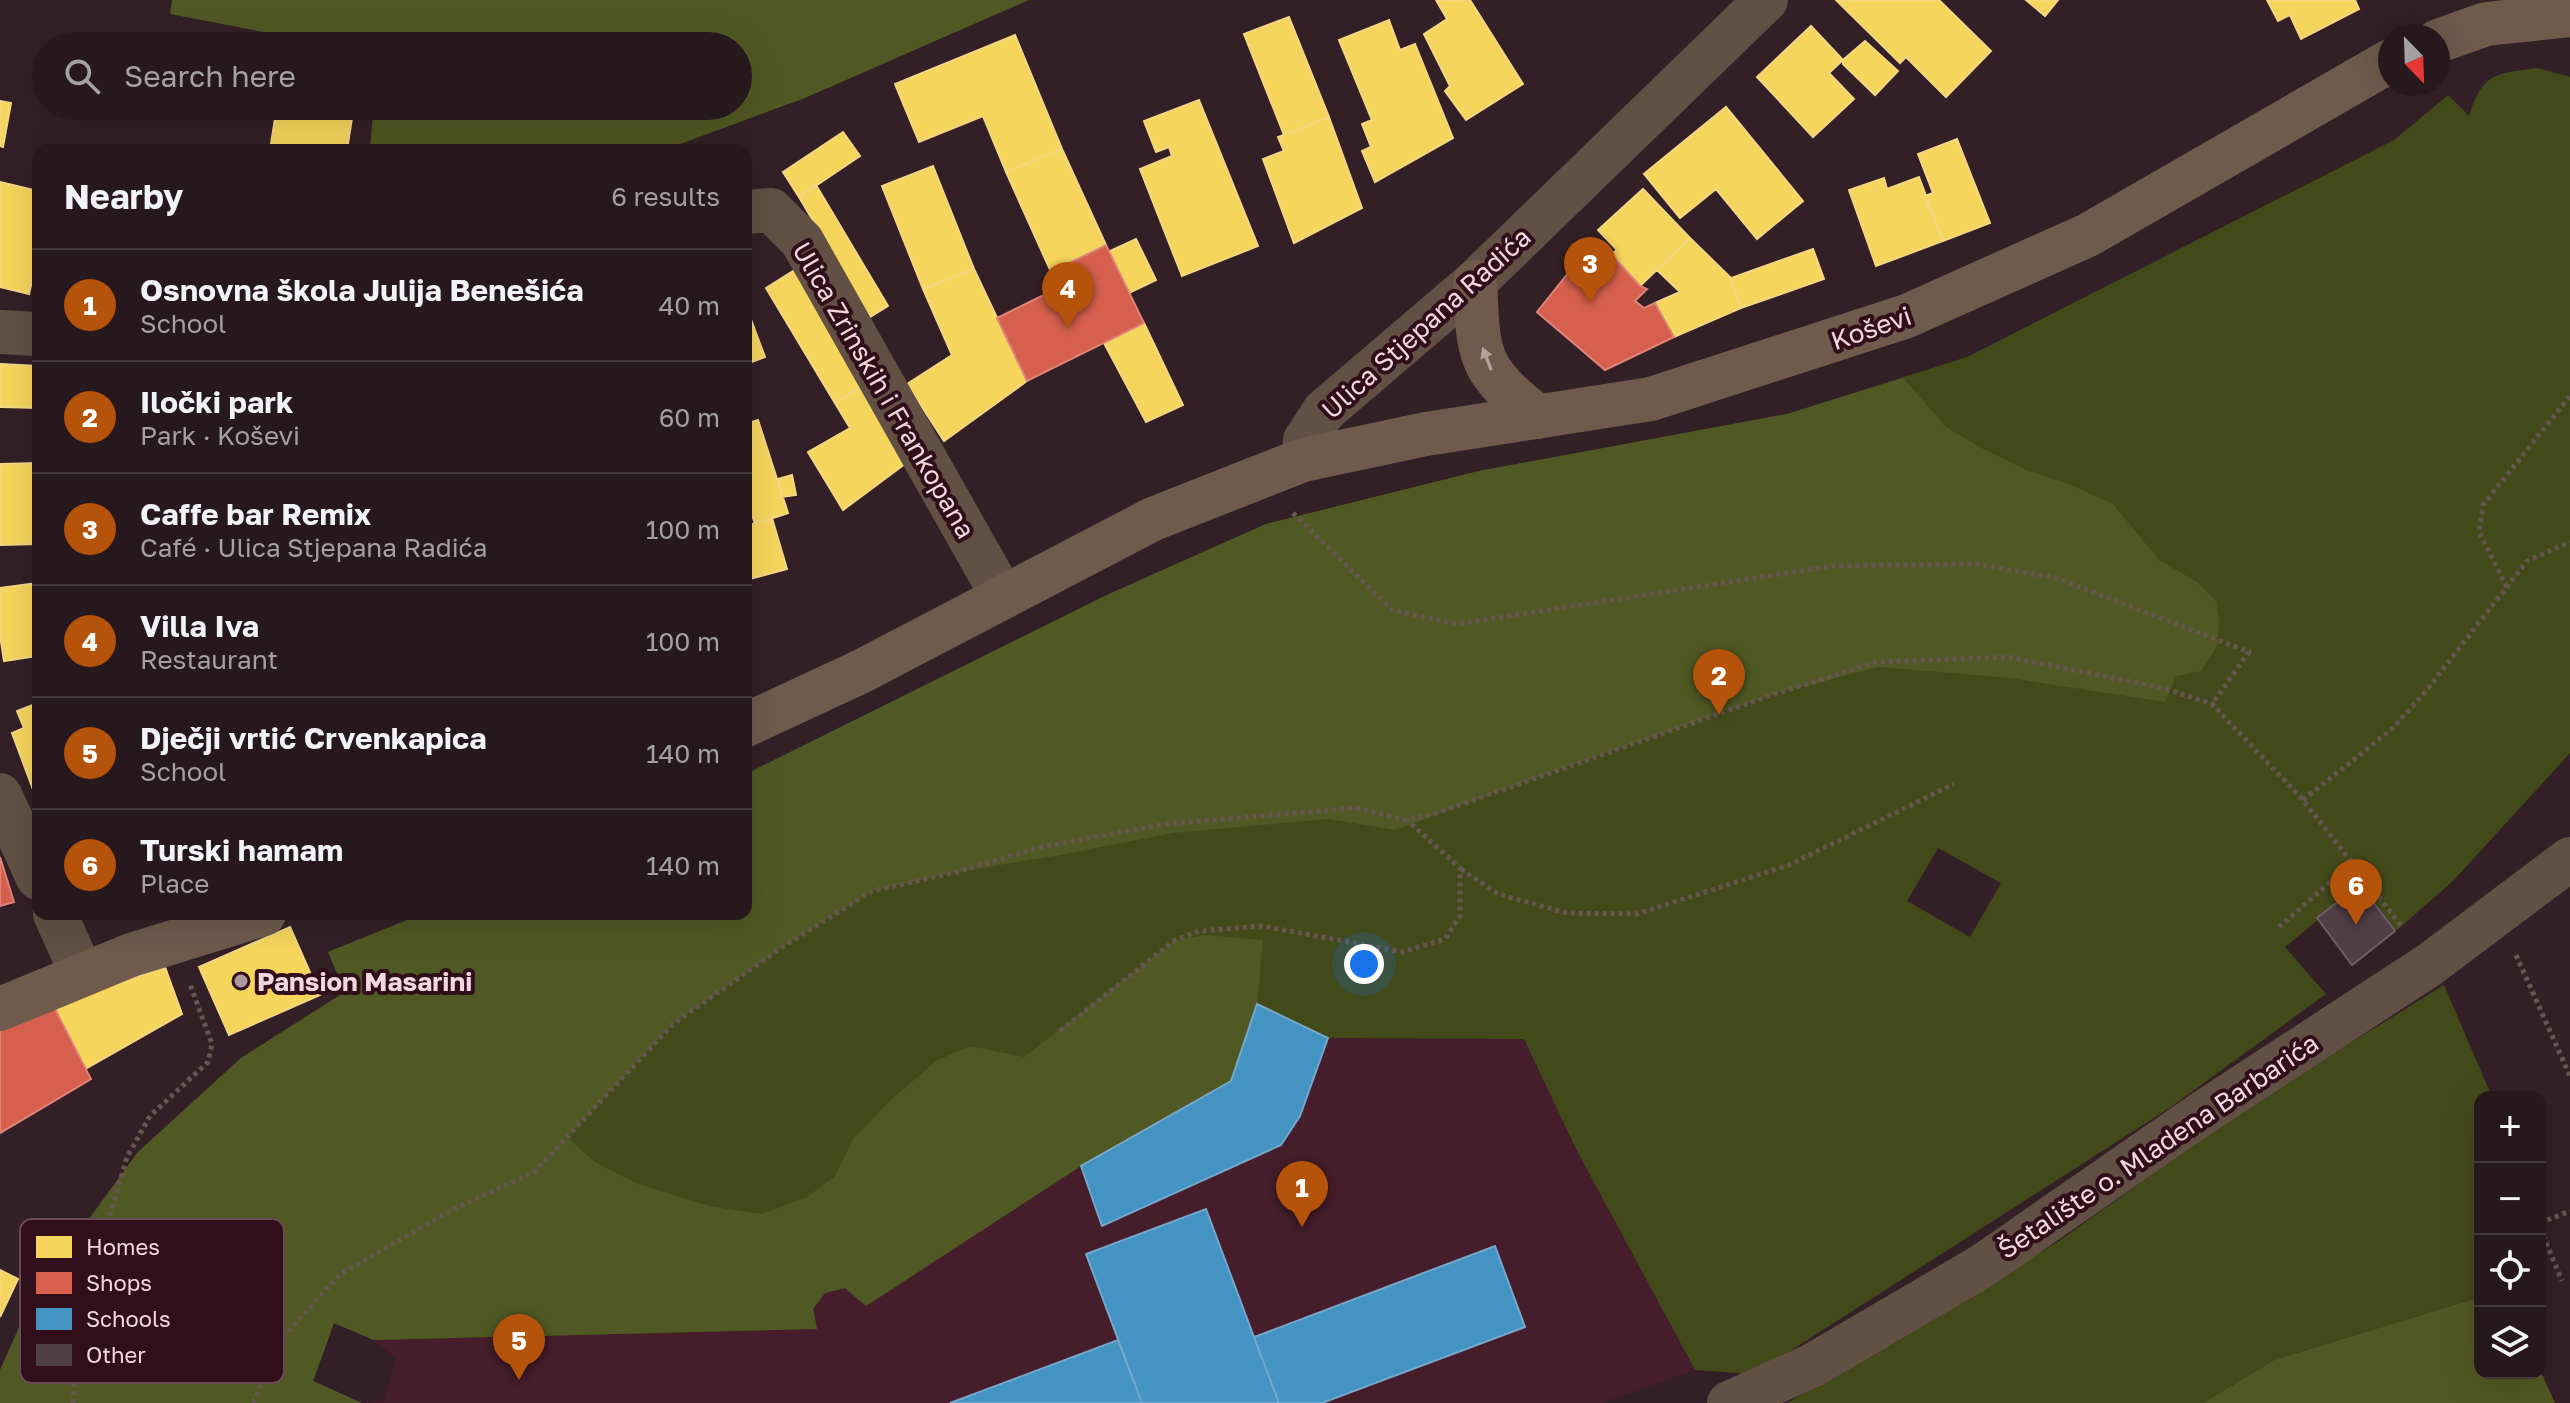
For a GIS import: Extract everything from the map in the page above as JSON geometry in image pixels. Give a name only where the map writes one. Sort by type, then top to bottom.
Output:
[{"type":"main road","points":[[2450,37],[2486,24],[2570,15]]},
{"type":"main road","name":"Koševi","points":[[1288,466],[1426,434],[1651,399],[1907,316],[2088,235],[2378,68]]},
{"type":"main road","points":[[1475,282],[1478,331],[1487,367],[1511,395],[1538,417]]},
{"type":"main road","points":[[752,722],[860,672],[1153,519],[1288,466]]},
{"type":"main road","points":[[0,1009],[131,955],[244,920]]},
{"type":"street","name":"Ulica Stjepana Radića","points":[[1288,466],[1324,411],[1475,282],[1766,0]]},
{"type":"street","name":"Ulica Zrinskih i Frankopana","points":[[752,212],[771,210],[802,241],[1003,597]]},
{"type":"street","points":[[0,332],[32,334]]},
{"type":"street","points":[[0,795],[32,865]]},
{"type":"street","name":"Šetalište o. Mladena Barbarića","points":[[1729,1403],[1813,1365],[1982,1266],[2201,1114],[2429,965],[2570,859]]},
{"type":"street","points":[[58,920],[82,974]]},
{"type":"path","points":[[2507,587],[2479,532],[2483,505],[2570,396]]},
{"type":"path","points":[[1288,466],[1295,516],[1392,610],[1457,624],[1833,566],[1976,564],[2056,578],[2249,652],[2212,704]]},
{"type":"path","points":[[2303,800],[2392,729],[2425,692],[2527,561],[2570,542]]},
{"type":"path","points":[[284,1336],[340,1274],[456,1208],[534,1172],[673,1024],[784,946],[872,891],[926,880],[1041,847],[1166,824],[1356,808],[1406,820],[1431,815],[1778,693],[1877,662],[2008,657],[2163,688],[2212,704],[2303,800],[2429,965]]},
{"type":"path","points":[[1406,820],[1460,868],[1498,894],[1567,913],[1637,914],[1789,865],[1954,784]]},
{"type":"path","points":[[2279,927],[2353,862]]},
{"type":"path","points":[[1060,1031],[1175,940],[1199,931],[1262,926],[1403,952],[1445,939],[1460,916],[1460,868]]},
{"type":"path","points":[[2498,914],[2570,1076]]},
{"type":"path","points":[[109,1219],[127,1157],[150,1116],[208,1062],[212,1044],[175,941]]},
{"type":"path","points":[[2546,1223],[2570,1211]]},
{"type":"path","points":[[2544,1235],[2562,1281]]},
{"type":"path","points":[[73,1403],[74,1383]]},
{"type":"path","points":[[253,1403],[262,1383]]},
{"type":"shaded area","points":[[1257,1004],[1329,1038],[1524,1039],[1576,1149],[1695,1370],[1602,1403],[362,1403],[384,1401],[396,1359],[374,1340],[816,1329],[813,1309],[825,1293],[845,1288],[866,1305],[1081,1166],[1231,1081]]},
{"type":"green space","points":[[172,0],[1029,0],[805,98],[752,118],[752,32],[263,32],[170,14]]},
{"type":"green space","points":[[2538,68],[2570,77],[2570,753],[2454,880],[2396,931],[2360,885],[2285,947],[2326,994],[2168,1109],[1754,1374],[1695,1370],[1576,1149],[1524,1039],[1329,1038],[1257,1005],[1231,1081],[1081,1166],[866,1306],[845,1288],[825,1293],[813,1309],[817,1329],[374,1340],[334,1323],[313,1381],[362,1403],[0,1403],[0,1370],[20,1325],[20,1383],[284,1383],[284,1219],[89,1219],[138,1152],[241,1058],[345,992],[328,952],[407,920],[752,920],[752,771],[1109,594],[1266,524],[1479,471],[1787,414],[1967,357],[2394,140],[2447,96],[2469,116],[2480,90],[2493,77]],"holes":[[[1938,848],[2001,883],[1970,937],[1907,901]]]},
{"type":"green space","points":[[373,120],[745,120],[680,144],[370,144]]},
{"type":"green space","points":[[1903,378],[1946,427],[1979,447],[2029,471],[2113,504],[2159,560],[2197,582],[2216,601],[2219,621],[2217,646],[2201,671],[2176,676],[2165,702],[2010,678],[1879,667],[1778,693],[1395,830],[1328,819],[1173,833],[957,872],[872,891],[784,946],[673,1024],[567,1137],[595,1162],[638,1184],[709,1206],[761,1214],[807,1197],[835,1176],[853,1139],[892,1099],[936,1061],[970,1046],[1024,1057],[1175,940],[1206,935],[1263,940],[1257,1004],[1231,1081],[1081,1166],[866,1306],[845,1288],[825,1293],[813,1309],[817,1329],[374,1340],[334,1323],[313,1381],[362,1403],[0,1403],[0,1370],[20,1325],[20,1383],[284,1383],[284,1219],[89,1219],[138,1152],[241,1058],[345,992],[328,952],[407,920],[752,920],[752,771],[1109,594],[1266,524],[1479,471],[1787,414]]},
{"type":"green space","points":[[2444,985],[2489,1091],[2474,1091],[2474,1299],[2274,1360],[2203,1403],[1787,1403],[2059,1241],[2247,1107]]},
{"type":"green space","points":[[2474,1299],[2474,1379],[2544,1379],[2555,1403],[2203,1403],[2274,1360]]},
{"type":"building: Homes","points":[[1436,0],[1470,0],[1523,84],[1466,120],[1445,91],[1450,86],[1424,34],[1447,19]]},
{"type":"building: Homes","points":[[1836,0],[1939,0],[1991,51],[1946,97],[1906,57],[1900,63]]},
{"type":"building: Homes","points":[[2026,0],[2058,0],[2045,16]]},
{"type":"building: Homes","points":[[2267,0],[2355,0],[2359,9],[2301,39],[2290,15],[2278,21]]},
{"type":"building: Homes","points":[[1289,17],[1329,117],[1284,135],[1244,34]]},
{"type":"building: Homes","points":[[1389,20],[1400,50],[1415,44],[1453,138],[1375,182],[1362,151],[1371,147],[1362,124],[1372,120],[1339,40]]},
{"type":"building: Homes","points":[[1811,26],[1843,60],[1829,73],[1854,99],[1813,137],[1757,77]]},
{"type":"building: Homes","points":[[1015,35],[1062,149],[1006,172],[983,116],[919,142],[895,84]]},
{"type":"building: Homes","points":[[1865,41],[1898,71],[1875,95],[1843,64],[1843,60]]},
{"type":"building: Homes","points":[[1199,100],[1258,246],[1182,276],[1140,169],[1172,156],[1169,147],[1156,152],[1144,121]]},
{"type":"building: Homes","points":[[0,101],[11,103],[3,147],[0,146]]},
{"type":"building: Homes","points":[[1726,107],[1803,201],[1757,239],[1716,189],[1680,218],[1644,174]]},
{"type":"building: Homes","points":[[1329,117],[1362,208],[1294,243],[1263,159],[1284,151],[1278,137]]},
{"type":"building: Homes","points":[[275,120],[352,120],[348,144],[271,144]]},
{"type":"building: Homes","points":[[843,132],[860,156],[799,197],[783,172]]},
{"type":"building: Homes","points":[[1957,139],[1990,223],[1943,241],[1925,196],[1933,193],[1918,154]]},
{"type":"building: Homes","points":[[1062,149],[1106,245],[1051,272],[1006,172]]},
{"type":"building: Homes","points":[[933,166],[974,269],[923,289],[882,186]]},
{"type":"building: Homes","points":[[1919,177],[1943,241],[1876,266],[1849,190],[1884,178],[1887,189]]},
{"type":"building: Homes","points":[[0,182],[32,190],[32,281],[29,294],[0,287]]},
{"type":"building: Homes","points":[[816,185],[888,306],[870,317],[799,197]]},
{"type":"building: Homes","points":[[1643,189],[1690,238],[1640,286],[1611,254],[1617,250],[1598,230]]},
{"type":"building: Homes","points":[[1690,238],[1731,278],[1741,308],[1674,337],[1655,303],[1680,292],[1657,270]]},
{"type":"building: Homes","points":[[1136,239],[1156,280],[1129,293],[1108,252]]},
{"type":"building: Homes","points":[[1813,249],[1824,279],[1741,308],[1731,278]]},
{"type":"building: Homes","points":[[798,268],[868,383],[835,403],[766,288]]},
{"type":"building: Homes","points":[[974,269],[1027,381],[944,441],[907,384],[952,355],[923,289]]},
{"type":"building: Homes","points":[[752,322],[765,357],[752,362]]},
{"type":"building: Homes","points":[[1144,323],[1183,405],[1146,422],[1104,343]]},
{"type":"building: Homes","points":[[0,364],[32,366],[32,408],[0,407]]},
{"type":"building: Homes","points":[[868,383],[913,458],[843,510],[808,452],[850,428],[835,403]]},
{"type":"building: Homes","points":[[758,420],[788,513],[755,524],[752,515],[752,422]]},
{"type":"building: Homes","points":[[32,463],[32,544],[0,545],[0,464]]},
{"type":"building: Homes","points":[[792,475],[796,495],[782,497],[778,479]]},
{"type":"building: Homes","points":[[772,518],[787,569],[752,578],[752,524]]},
{"type":"building: Homes","points":[[32,584],[32,657],[4,661],[0,635],[0,588]]},
{"type":"building: Homes","points":[[32,705],[32,787],[12,733],[24,728],[17,711]]},
{"type":"building: Homes","points":[[290,927],[320,995],[229,1035],[199,967]]},
{"type":"building: Homes","points":[[165,967],[182,1014],[85,1069],[53,1005]]},
{"type":"building: Homes","points":[[0,1270],[18,1279],[0,1317]]},
{"type":"building: Shops","points":[[1106,245],[1144,323],[1027,381],[997,318],[1058,288],[1051,272]]},
{"type":"building: Shops","points":[[1611,254],[1640,286],[1647,289],[1635,301],[1644,308],[1655,303],[1674,337],[1605,370],[1537,312],[1581,257],[1602,273]]},
{"type":"building: Shops","points":[[0,857],[14,902],[0,906]]},
{"type":"building: Shops","points":[[53,1005],[91,1079],[0,1133],[0,1030]]},
{"type":"building: Schools","points":[[1257,1004],[1328,1038],[1300,1116],[1281,1145],[1102,1226],[1081,1166],[1231,1081]]},
{"type":"building: Schools","points":[[1206,1209],[1279,1403],[1142,1403],[1086,1254]]},
{"type":"building: Schools","points":[[1495,1246],[1525,1327],[1322,1403],[1279,1403],[1254,1337]]},
{"type":"building: Schools","points":[[1118,1340],[1142,1403],[950,1403]]},
{"type":"building: Other","points":[[2360,885],[2395,931],[2352,965],[2317,918]]},
{"type":"place","name":"Caffe bar Remix","points":[[1590,303]]},
{"type":"place","name":"Villa Iva","points":[[1068,328]]},
{"type":"place","name":"Iločki park","points":[[1719,715]]},
{"type":"place","name":"Turski hamam","points":[[2356,925]]},
{"type":"place","name":"Pansion Masarini","points":[[241,981]]},
{"type":"place","name":"Osnovna škola Julija Benešića","points":[[1302,1227]]},
{"type":"place","name":"Dječji vrtić Crvenkapica","points":[[519,1380]]}]
